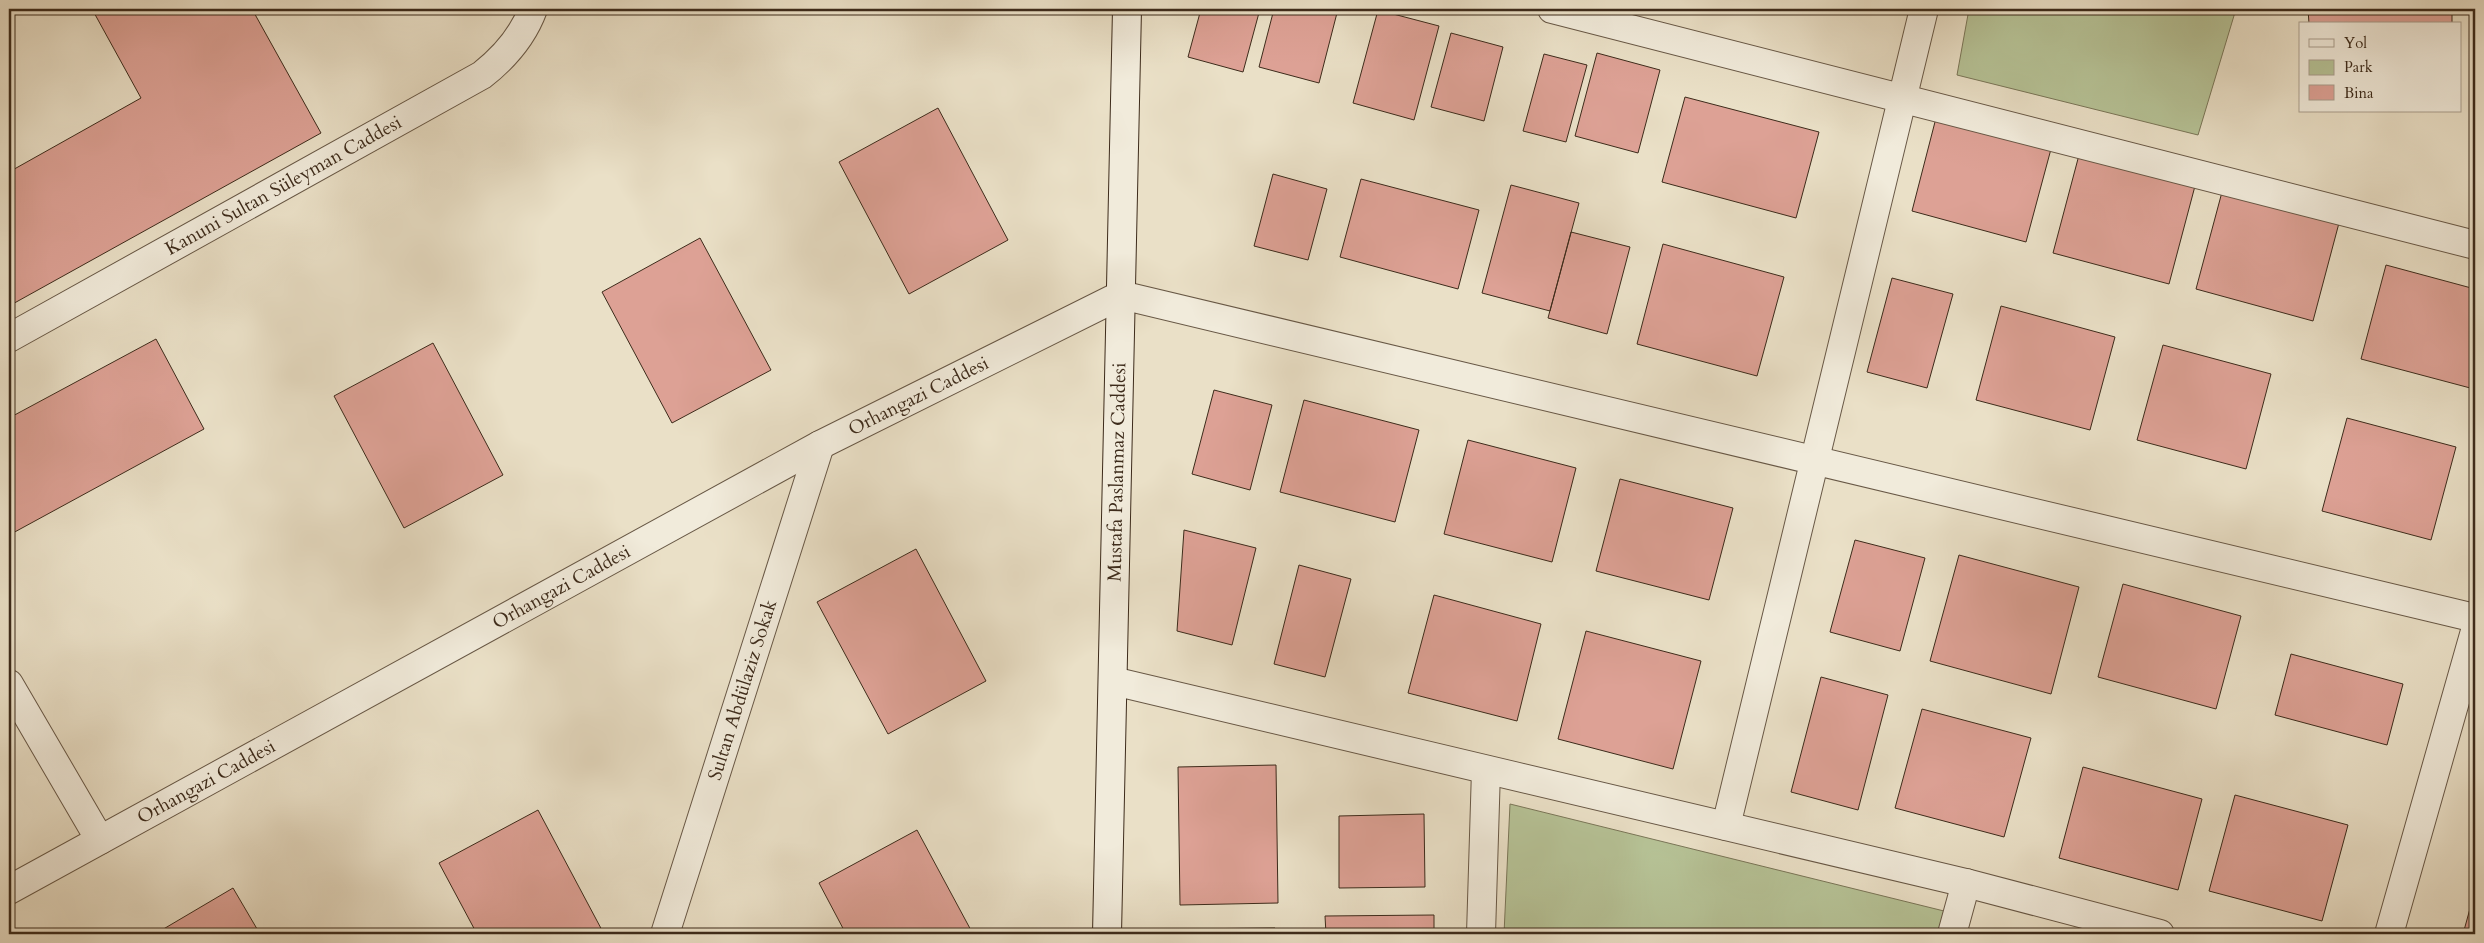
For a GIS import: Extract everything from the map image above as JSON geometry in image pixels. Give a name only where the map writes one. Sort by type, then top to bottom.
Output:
[{"type":"street","name":"Kanuni Sultan Süleyman Caddesi","points":[[9,338],[482,75],[509,51],[528,24],[533,9]]},
{"type":"street","name":"Mustafa Paslanmaz Caddesi","points":[[1107,934],[1127,9]]},
{"type":"street","points":[[1552,9],[2475,245]]},
{"type":"street","points":[[1726,826],[1924,9]]},
{"type":"street","name":"Orhangazi Caddesi","points":[[9,890],[820,444],[1121,295]]},
{"type":"street","points":[[1121,295],[2475,618]]},
{"type":"street","name":"Sultan Abdülaziz Sokak","points":[[665,934],[820,444]]},
{"type":"street","points":[[2389,934],[2475,631]]},
{"type":"street","points":[[1112,681],[1966,883],[2160,934]]},
{"type":"street","points":[[9,684],[100,840]]},
{"type":"street","points":[[1480,934],[1486,770]]},
{"type":"street","points":[[1952,934],[1966,883]]},
{"type":"green space","points":[[1969,9],[2236,9],[2198,135],[1957,75]]},
{"type":"green space","points":[[1510,804],[1944,911],[1938,934],[1504,934]]},
{"type":"building","points":[[92,9],[252,9],[321,133],[9,306],[9,172],[141,98]]},
{"type":"building","points":[[1201,9],[1260,9],[1243,72],[1188,57]]},
{"type":"building","points":[[1274,9],[1338,9],[1319,83],[1259,67]]},
{"type":"building","points":[[2308,9],[2452,9],[2452,22],[2309,22]]},
{"type":"building","points":[[1378,10],[1439,26],[1414,120],[1353,103]]},
{"type":"building","points":[[1451,33],[1503,47],[1484,121],[1431,107]]},
{"type":"building","points":[[1597,53],[1660,70],[1638,153],[1575,136]]},
{"type":"building","points":[[1544,54],[1587,65],[1566,142],[1523,131]]},
{"type":"building","points":[[1685,97],[1819,132],[1796,218],[1662,182]]},
{"type":"building","points":[[938,108],[1008,240],[909,294],[839,162]]},
{"type":"building","points":[[1936,118],[2051,149],[2026,242],[1912,211]]},
{"type":"building","points":[[2079,155],[2195,186],[2169,284],[2053,253]]},
{"type":"building","points":[[1273,174],[1327,189],[1308,260],[1254,246]]},
{"type":"building","points":[[1361,179],[1479,210],[1458,289],[1340,257]]},
{"type":"building","points":[[1511,185],[1579,203],[1550,311],[1482,293]]},
{"type":"building","points":[[2222,192],[2339,223],[2313,321],[2196,289]]},
{"type":"building","points":[[1571,232],[1630,247],[1607,334],[1548,318]]},
{"type":"building","points":[[700,238],[771,370],[672,423],[602,292]]},
{"type":"building","points":[[1663,244],[1784,277],[1757,376],[1637,344]]},
{"type":"building","points":[[2386,265],[2475,289],[2474,389],[2361,359]]},
{"type":"building","points":[[1892,278],[1953,294],[1927,388],[1867,372]]},
{"type":"building","points":[[2001,306],[2115,337],[2090,430],[1976,400]]},
{"type":"building","points":[[156,339],[204,429],[11,534],[9,418]]},
{"type":"building","points":[[433,343],[503,475],[404,528],[334,396]]},
{"type":"building","points":[[2163,345],[2271,374],[2246,469],[2137,440]]},
{"type":"building","points":[[1214,390],[1272,405],[1250,490],[1192,474]]},
{"type":"building","points":[[1304,400],[1419,430],[1395,522],[1280,492]]},
{"type":"building","points":[[2347,418],[2456,447],[2431,540],[2322,511]]},
{"type":"building","points":[[1468,440],[1576,468],[1552,562],[1444,534]]},
{"type":"building","points":[[1620,479],[1733,508],[1709,600],[1596,571]]},
{"type":"building","points":[[1184,530],[1256,548],[1232,645],[1177,631]]},
{"type":"building","points":[[1855,540],[1925,558],[1900,651],[1830,632]]},
{"type":"building","points":[[916,549],[986,681],[888,734],[817,602]]},
{"type":"building","points":[[1959,555],[2079,587],[2051,694],[1930,661]]},
{"type":"building","points":[[1299,565],[1351,579],[1325,677],[1274,664]]},
{"type":"building","points":[[2123,584],[2241,616],[2216,709],[2098,677]]},
{"type":"building","points":[[1434,595],[1541,624],[1517,721],[1408,693]]},
{"type":"building","points":[[1586,631],[1701,661],[1673,769],[1558,739]]},
{"type":"building","points":[[2291,654],[2403,684],[2387,745],[2275,715]]},
{"type":"building","points":[[1821,677],[1888,695],[1858,810],[1791,792]]},
{"type":"building","points":[[1922,709],[2031,738],[2004,837],[1895,808]]},
{"type":"building","points":[[1276,765],[1278,903],[1180,905],[1178,767]]},
{"type":"building","points":[[2083,767],[2202,799],[2178,890],[2059,858]]},
{"type":"building","points":[[2235,795],[2348,825],[2322,921],[2209,891]]},
{"type":"building","points":[[538,810],[604,934],[477,934],[439,863]]},
{"type":"building","points":[[1424,814],[1425,887],[1339,888],[1339,816]]},
{"type":"building","points":[[917,830],[973,934],[846,934],[819,883]]},
{"type":"building","points":[[233,888],[260,934],[155,934]]},
{"type":"building","points":[[2471,905],[2475,906],[2475,934],[2463,934]]},
{"type":"building","points":[[1434,915],[1434,934],[1326,934],[1325,916]]},
{"type":"building","points":[[1275,928],[1275,934],[1174,934],[1174,929]]}]
